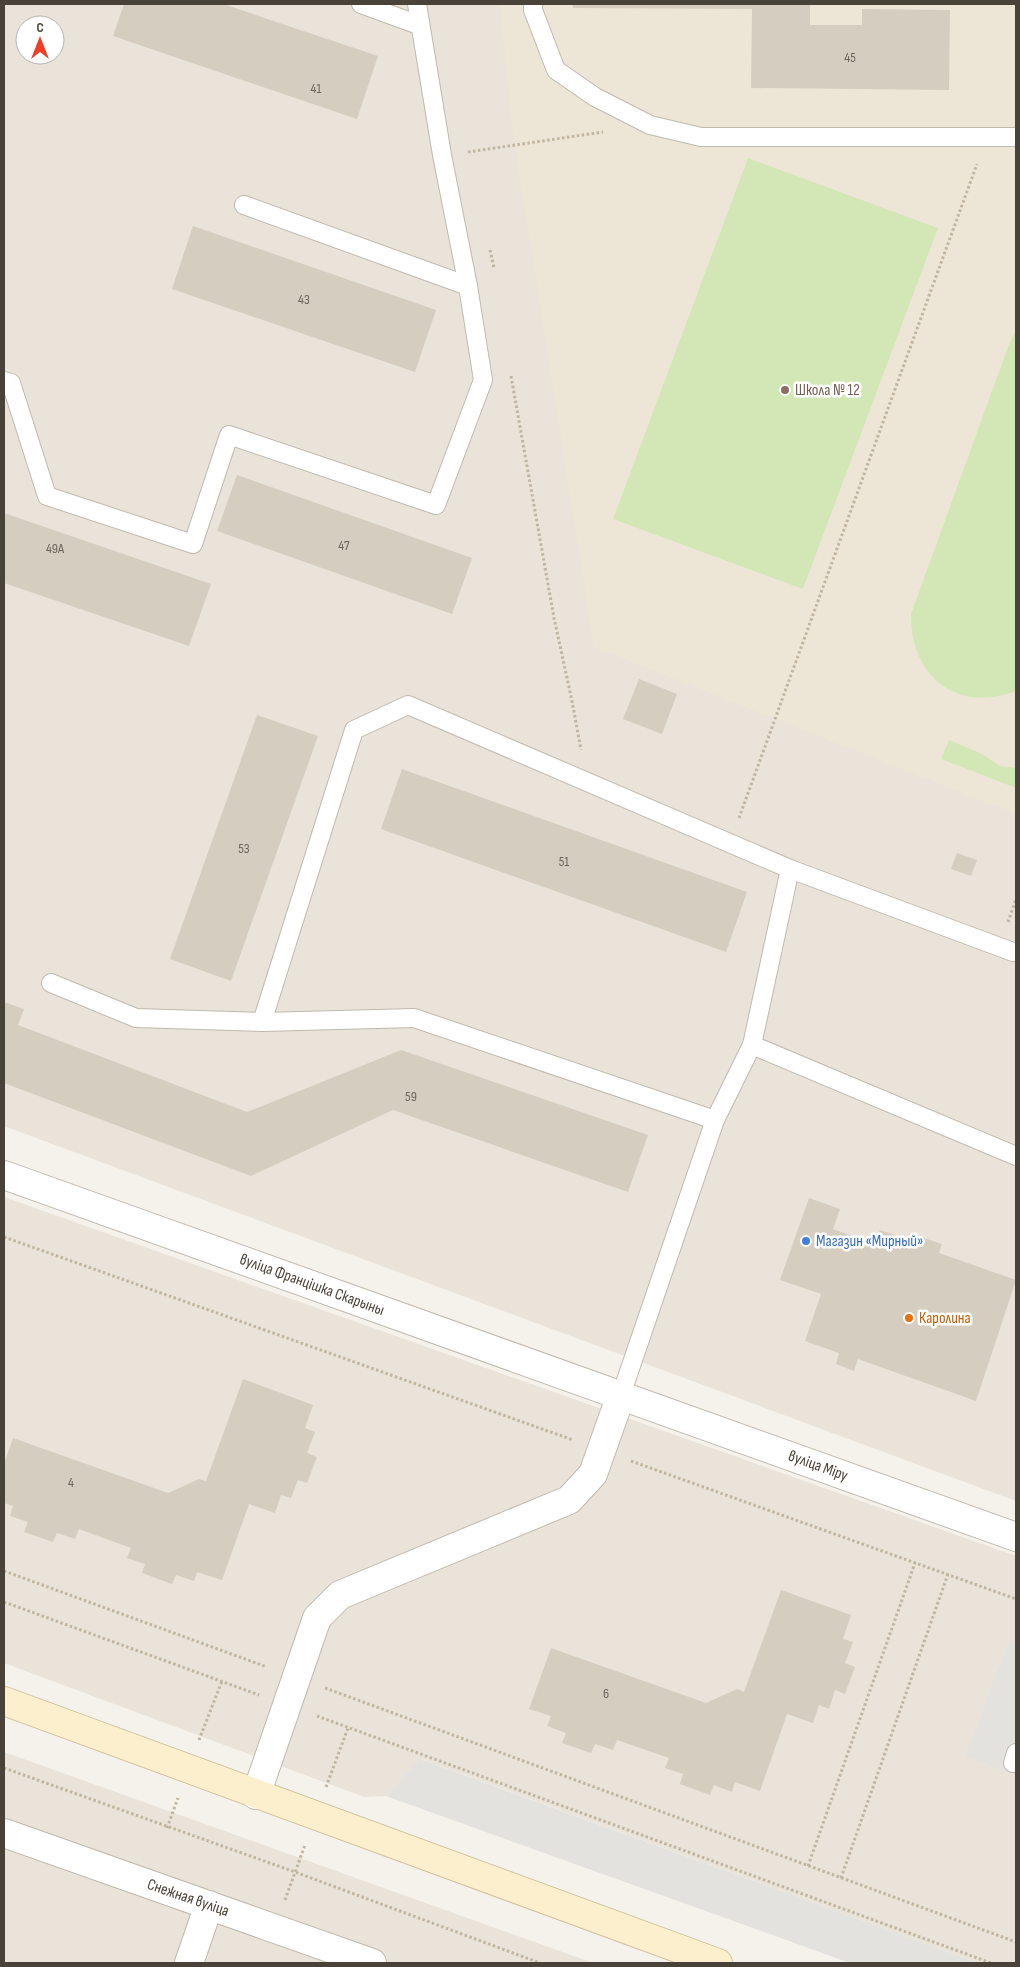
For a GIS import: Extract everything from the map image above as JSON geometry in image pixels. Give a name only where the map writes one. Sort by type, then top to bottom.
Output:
[{"type":"main road","points":[[4,1701],[718,1963]]},
{"type":"street","name":"вуліца Францішка Скарыны","points":[[4,1175],[621,1395]]},
{"type":"street","points":[[256,1794],[317,1618],[340,1595],[569,1500],[593,1474],[621,1395]]},
{"type":"street","name":"вуліца Міру","points":[[621,1395],[1016,1537]]},
{"type":"street","name":"Снежная вуліца","points":[[4,1833],[372,1963]]},
{"type":"street","points":[[189,1963],[209,1906]]},
{"type":"lane","points":[[361,4],[420,25]]},
{"type":"lane","points":[[4,380],[11,383],[47,496],[193,544],[229,435],[436,504],[483,380],[417,4]]},
{"type":"lane","points":[[533,4],[533,10],[556,70],[595,97],[650,125],[701,137],[1016,137]]},
{"type":"lane","points":[[244,205],[468,286]]},
{"type":"lane","points":[[262,1022],[354,730],[408,704],[790,869],[1013,952]]},
{"type":"lane","points":[[621,1395],[715,1120],[752,1045],[790,869]]},
{"type":"lane","points":[[51,984],[136,1018],[262,1022],[414,1018],[715,1120]]},
{"type":"lane","points":[[752,1045],[1016,1156]]},
{"type":"path","points":[[442,155],[650,125]]},
{"type":"path","points":[[730,843],[986,137]]},
{"type":"path","points":[[4,1237],[1016,1599]]},
{"type":"path","points":[[808,1866],[915,1563]]},
{"type":"path","points":[[4,1571],[1016,1942]]},
{"type":"path","points":[[841,1878],[948,1574]]},
{"type":"path","points":[[4,1602],[991,1963]]},
{"type":"path","points":[[325,1791],[348,1728]]},
{"type":"path","points":[[4,1768],[295,1872],[540,1963]]},
{"type":"path","points":[[275,1929],[305,1845]]},
{"type":"shaded area","points":[[4,4],[1016,4],[1016,1501],[4,1126]]},
{"type":"shaded area","name":"Школа № 12","points":[[500,4],[1016,4],[1016,814],[594,647],[513,133]]},
{"type":"shaded area","points":[[4,1197],[1016,1556],[1016,1963],[978,1963],[421,1759],[386,1796],[364,1797],[4,1663]]},
{"type":"shaded area","points":[[1016,1642],[1016,1775],[966,1756],[1009,1643]]},
{"type":"shaded area","points":[[4,1752],[593,1963],[4,1963]]},
{"type":"shaded area","points":[[420,1759],[978,1963],[850,1963],[386,1796]]},
{"type":"green space","points":[[748,158],[938,228],[803,589],[613,519]]},
{"type":"green space","points":[[1016,330],[1016,691],[995,697],[975,697],[957,693],[941,684],[928,672],[919,655],[913,636],[911,614],[1008,347]]},
{"type":"green space","points":[[949,740],[982,754],[1000,766],[1016,768],[1016,788],[941,759]]},
{"type":"building","points":[[124,4],[223,4],[378,56],[357,119],[113,36]]},
{"type":"building","points":[[573,4],[810,4],[810,25],[862,25],[862,9],[950,10],[949,90],[751,88],[752,9],[573,8]]},
{"type":"building","points":[[193,226],[436,310],[415,372],[172,289]]},
{"type":"building","points":[[237,475],[472,558],[452,614],[217,531]]},
{"type":"building","points":[[4,513],[211,584],[189,646],[4,583]]},
{"type":"building","points":[[639,679],[677,694],[662,734],[623,719]]},
{"type":"building","points":[[257,715],[318,736],[231,981],[170,959]]},
{"type":"building","points":[[402,769],[747,892],[726,952],[381,829]]},
{"type":"building","points":[[957,853],[977,860],[971,876],[951,869]]},
{"type":"building","points":[[4,1002],[24,1009],[18,1025],[247,1112],[401,1050],[648,1135],[628,1192],[393,1110],[251,1176],[4,1083]]},
{"type":"building","name":"Каролина","points":[[809,1198],[840,1209],[833,1229],[875,1244],[880,1230],[907,1239],[909,1233],[942,1244],[939,1253],[1016,1280],[976,1401],[858,1359],[854,1371],[836,1364],[839,1353],[805,1341],[821,1294],[780,1280]]},
{"type":"building","points":[[243,1379],[313,1405],[305,1428],[315,1432],[307,1453],[317,1457],[307,1483],[298,1480],[291,1498],[281,1495],[275,1513],[249,1504],[222,1580],[197,1572],[194,1581],[176,1575],[172,1584],[142,1573],[145,1564],[127,1558],[131,1548],[79,1529],[75,1539],[57,1533],[53,1542],[24,1532],[28,1522],[10,1516],[13,1506],[4,1503],[4,1464],[13,1438],[168,1493],[199,1479],[206,1481]]},
{"type":"building","points":[[781,1590],[851,1615],[843,1639],[853,1642],[845,1663],[855,1667],[845,1694],[835,1690],[829,1709],[819,1705],[813,1723],[787,1714],[760,1791],[735,1782],[732,1792],[714,1785],[710,1795],[680,1784],[683,1774],[665,1768],[669,1758],[617,1740],[613,1750],[595,1744],[591,1753],[562,1743],[566,1733],[547,1726],[551,1716],[529,1709],[551,1648],[706,1703],[737,1689],[744,1692]]},
{"type":"place","name":"Школа № 12","points":[[785,390]]},
{"type":"place","name":"Магазин «Мирный»","points":[[806,1241]]},
{"type":"place","name":"Каролина","points":[[909,1318]]}]
